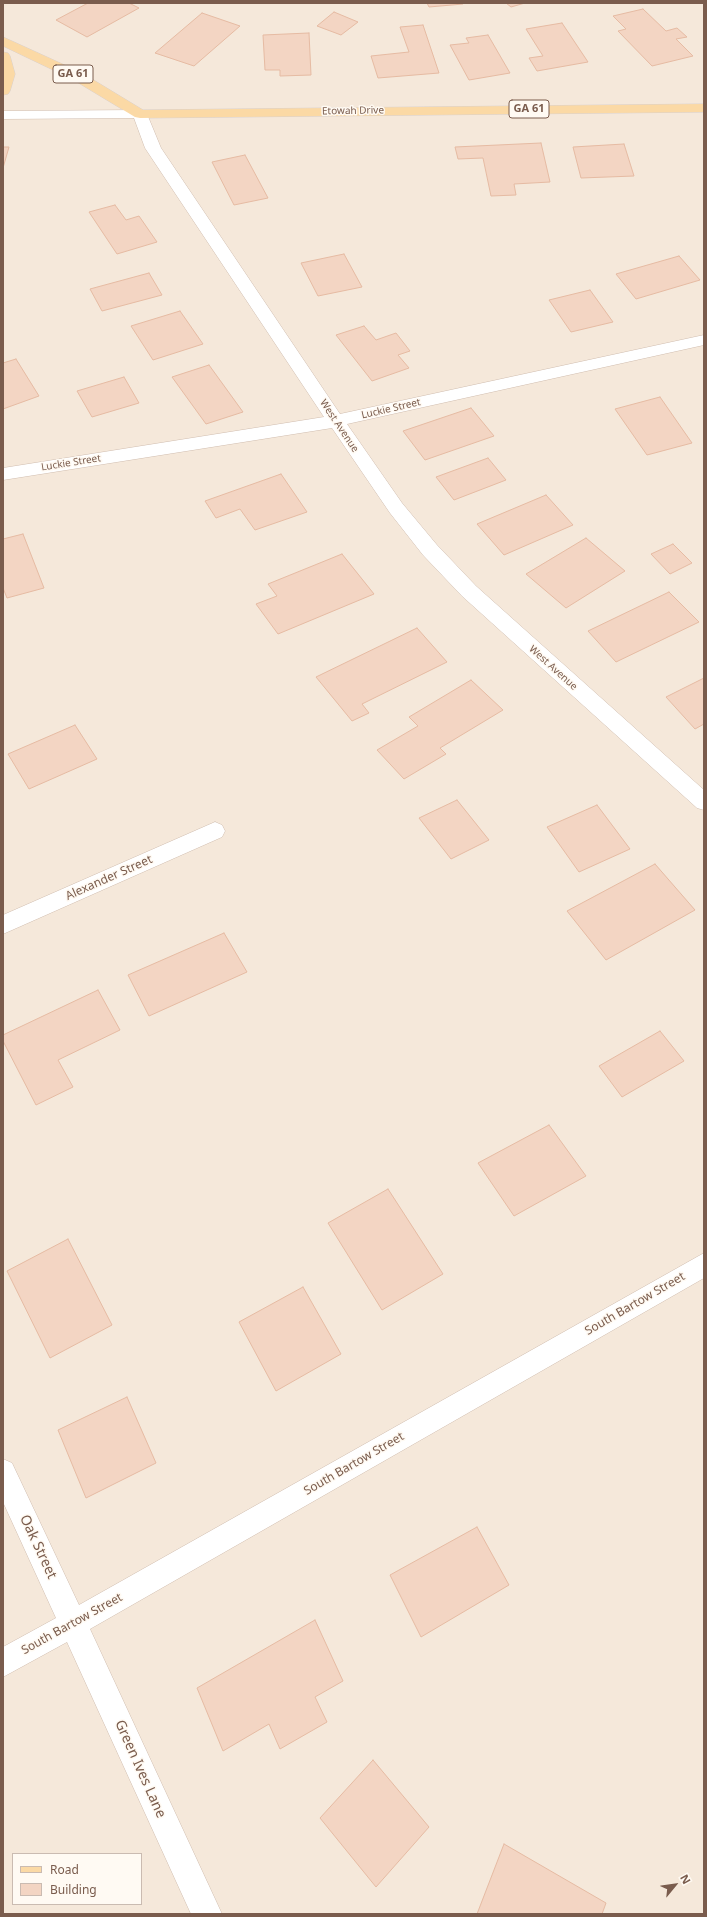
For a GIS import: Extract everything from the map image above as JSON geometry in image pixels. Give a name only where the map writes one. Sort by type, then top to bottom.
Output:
[{"type":"main road","name":"GA 61","points":[[3,41],[77,76],[140,114]]},
{"type":"main road","points":[[3,56],[8,74],[3,91]]},
{"type":"main road","name":"Etowah Drive","points":[[140,114],[704,108]]},
{"type":"street","name":"Etowah Drive","points":[[3,115],[140,114]]},
{"type":"street","name":"West Avenue","points":[[140,114],[153,148],[336,422],[396,508],[430,550],[469,591],[704,802]]},
{"type":"street","name":"Luckie Street","points":[[3,474],[336,422],[704,340]]},
{"type":"street","name":"Alexander Street","points":[[3,925],[215,831]]},
{"type":"street","name":"South Bartow Street","points":[[3,1663],[704,1265]]},
{"type":"street","name":"Oak Street","points":[[3,1472],[74,1623]]},
{"type":"street","name":"Green Ives Lane","points":[[74,1623],[207,1914]]},
{"type":"shaded area","points":[[3,3],[704,3],[704,1914],[3,1914]]},
{"type":"building","points":[[88,3],[129,3],[139,8],[87,37],[56,20]]},
{"type":"building","points":[[427,3],[463,3],[463,4],[429,7]]},
{"type":"building","points":[[506,3],[525,3],[511,7]]},
{"type":"building","points":[[643,9],[666,31],[677,28],[687,37],[676,39],[693,56],[652,66],[618,31],[626,29],[613,16]]},
{"type":"building","points":[[334,12],[358,22],[341,35],[317,26]]},
{"type":"building","points":[[202,13],[240,26],[194,66],[155,53]]},
{"type":"building","points":[[562,23],[588,62],[537,71],[529,58],[543,56],[526,29]]},
{"type":"building","points":[[423,25],[439,73],[378,78],[371,56],[409,52],[400,27]]},
{"type":"building","points":[[309,33],[311,75],[280,76],[280,70],[265,70],[263,35]]},
{"type":"building","points":[[488,35],[510,73],[469,80],[450,45],[469,43],[466,38]]},
{"type":"building","points":[[541,143],[550,182],[514,184],[516,195],[491,196],[483,158],[458,159],[455,147]]},
{"type":"building","points":[[624,144],[634,176],[581,178],[573,147]]},
{"type":"building","points":[[3,147],[9,147],[3,168]]},
{"type":"building","points":[[245,155],[268,198],[234,205],[212,162]]},
{"type":"building","points":[[115,205],[126,220],[139,216],[157,242],[117,254],[89,212]]},
{"type":"building","points":[[344,254],[362,287],[318,296],[301,263]]},
{"type":"building","points":[[679,256],[700,280],[636,299],[616,274]]},
{"type":"building","points":[[149,273],[162,295],[102,311],[90,289]]},
{"type":"building","points":[[590,290],[613,322],[571,332],[549,300]]},
{"type":"building","points":[[180,311],[203,344],[153,360],[131,326]]},
{"type":"building","points":[[364,326],[376,340],[396,333],[410,351],[398,355],[409,368],[372,381],[336,335]]},
{"type":"building","points":[[16,359],[39,396],[3,409],[3,363]]},
{"type":"building","points":[[209,365],[243,412],[206,424],[172,377]]},
{"type":"building","points":[[124,377],[139,403],[92,417],[77,391]]},
{"type":"building","points":[[660,397],[692,443],[647,455],[615,409]]},
{"type":"building","points":[[471,408],[494,436],[425,460],[403,431]]},
{"type":"building","points":[[488,458],[506,480],[454,500],[436,477]]},
{"type":"building","points":[[281,474],[307,512],[255,530],[240,509],[216,518],[205,501]]},
{"type":"building","points":[[546,495],[573,525],[504,555],[477,524]]},
{"type":"building","points":[[23,534],[44,588],[7,598],[3,588],[3,539]]},
{"type":"building","points":[[586,538],[625,571],[566,608],[526,574]]},
{"type":"building","points":[[673,544],[692,563],[670,574],[651,554]]},
{"type":"building","points":[[342,554],[374,594],[278,634],[256,604],[277,596],[268,584]]},
{"type":"building","points":[[669,592],[699,622],[616,662],[588,631]]},
{"type":"building","points":[[417,628],[447,662],[362,704],[369,713],[352,721],[316,677]]},
{"type":"building","points":[[704,678],[704,724],[695,729],[666,697]]},
{"type":"building","points":[[471,680],[503,710],[440,748],[446,754],[404,779],[377,750],[418,726],[409,717]]},
{"type":"building","points":[[75,725],[97,759],[29,789],[8,754]]},
{"type":"building","points":[[457,800],[489,840],[451,859],[419,818]]},
{"type":"building","points":[[597,805],[630,849],[579,872],[547,827]]},
{"type":"building","points":[[655,864],[695,910],[606,960],[567,911]]},
{"type":"building","points":[[224,933],[247,972],[149,1016],[128,975]]},
{"type":"building","points":[[98,990],[120,1030],[58,1060],[73,1087],[36,1105],[3,1041],[3,1035]]},
{"type":"building","points":[[660,1031],[684,1061],[622,1097],[599,1066]]},
{"type":"building","points":[[549,1125],[586,1176],[514,1216],[478,1163]]},
{"type":"building","points":[[388,1189],[443,1274],[382,1310],[328,1223]]},
{"type":"building","points":[[68,1239],[112,1325],[50,1358],[7,1271]]},
{"type":"building","points":[[303,1287],[341,1354],[276,1391],[239,1322]]},
{"type":"building","points":[[127,1397],[156,1463],[86,1498],[58,1430]]},
{"type":"building","points":[[477,1527],[509,1585],[421,1637],[390,1575]]},
{"type":"building","points":[[315,1620],[343,1681],[315,1697],[327,1722],[280,1749],[269,1724],[223,1751],[197,1688]]},
{"type":"building","points":[[373,1760],[429,1827],[376,1887],[320,1818]]},
{"type":"building","points":[[504,1844],[606,1903],[602,1914],[477,1914]]}]
